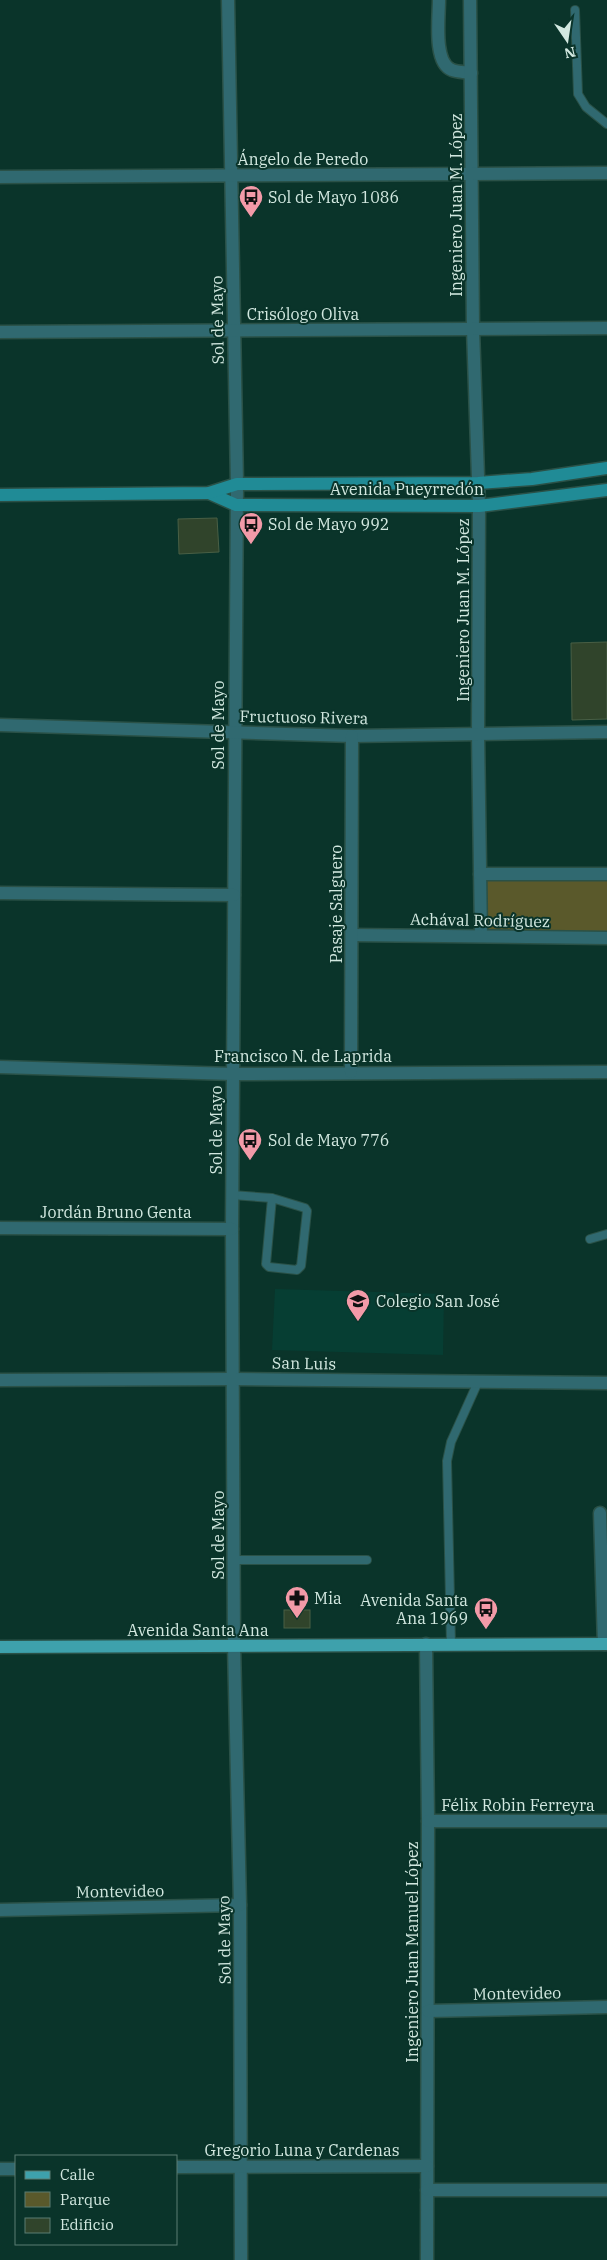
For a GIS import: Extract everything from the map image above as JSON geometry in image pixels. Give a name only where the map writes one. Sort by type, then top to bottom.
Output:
[{"type":"main road","name":"Avenida Pueyrredón","points":[[0,495],[209,493],[236,484],[478,483],[532,479],[607,468]]},
{"type":"main road","name":"Avenida Pueyrredón","points":[[209,493],[236,505],[479,506],[607,490]]},
{"type":"main road","name":"Avenida Santa Ana","points":[[0,1647],[606,1644]]},
{"type":"street","name":"Sol de Mayo","points":[[228,0],[236,484],[232,1229],[234,1646],[240,1905],[241,2260]]},
{"type":"street","points":[[439,0],[439,51],[442,63],[450,70],[471,73]]},
{"type":"street","name":"Ingeniero Juan M. López","points":[[470,0],[473,329],[479,506],[478,734],[481,936]]},
{"type":"street","name":"Ángelo de Peredo","points":[[0,177],[607,174]]},
{"type":"street","name":"Crisólogo Oliva","points":[[0,332],[607,328]]},
{"type":"street","name":"Fructuoso Rivera","points":[[0,724],[352,736],[607,732]]},
{"type":"street","name":"Pasaje Salguero","points":[[351,1072],[352,736]]},
{"type":"street","points":[[480,874],[607,874]]},
{"type":"street","points":[[0,893],[234,895]]},
{"type":"street","name":"Achával Rodríguez","points":[[352,935],[607,938]]},
{"type":"street","name":"Francisco N. de Laprida","points":[[0,1067],[233,1074],[607,1072]]},
{"type":"street","name":"Jordán Bruno Genta","points":[[0,1228],[232,1229]]},
{"type":"street","name":"San Luis","points":[[0,1380],[233,1378],[607,1383]]},
{"type":"street","points":[[600,1514],[606,1644]]},
{"type":"street","name":"Ingeniero Juan Manuel López","points":[[426,1644],[428,1821],[427,2260]]},
{"type":"street","name":"Félix Robin Ferreyra","points":[[428,1821],[607,1821]]},
{"type":"street","name":"Montevideo","points":[[0,1910],[240,1905]]},
{"type":"street","name":"Montevideo","points":[[428,2011],[607,2007]]},
{"type":"street","name":"Gregorio Luna y Cardenas","points":[[178,2168],[427,2166]]},
{"type":"street","points":[[0,2169],[15,2169]]},
{"type":"street","points":[[427,2190],[607,2190]]},
{"type":"lane","points":[[575,10],[578,94],[586,107],[607,124]]},
{"type":"lane","points":[[232,1195],[272,1198],[301,1205],[307,1211],[301,1266],[298,1270],[269,1267],[266,1264],[272,1198]]},
{"type":"lane","points":[[590,1239],[607,1234]]},
{"type":"lane","points":[[451,1644],[447,1461],[451,1442],[478,1382]]},
{"type":"lane","points":[[234,1560],[367,1560]]},
{"type":"shaded area","name":"Colegio San José","points":[[275,1289],[444,1294],[443,1355],[272,1350]]},
{"type":"green space","points":[[607,878],[607,933],[484,932],[484,879]]},
{"type":"building","points":[[217,518],[219,552],[179,554],[178,519]]},
{"type":"building","points":[[607,642],[607,719],[572,720],[571,643]]},
{"type":"building","name":"Mia","points":[[284,1610],[310,1610],[310,1628],[284,1628]]},
{"type":"place","name":"Sol de Mayo 1086","points":[[251,218]]},
{"type":"place","name":"Sol de Mayo 992","points":[[251,545]]},
{"type":"place","name":"Sol de Mayo 776","points":[[250,1161]]},
{"type":"place","name":"Colegio San José","points":[[358,1322]]},
{"type":"place","name":"Mia","points":[[297,1619]]},
{"type":"place","name":"Avenida Santa Ana 1969","points":[[486,1630]]}]
